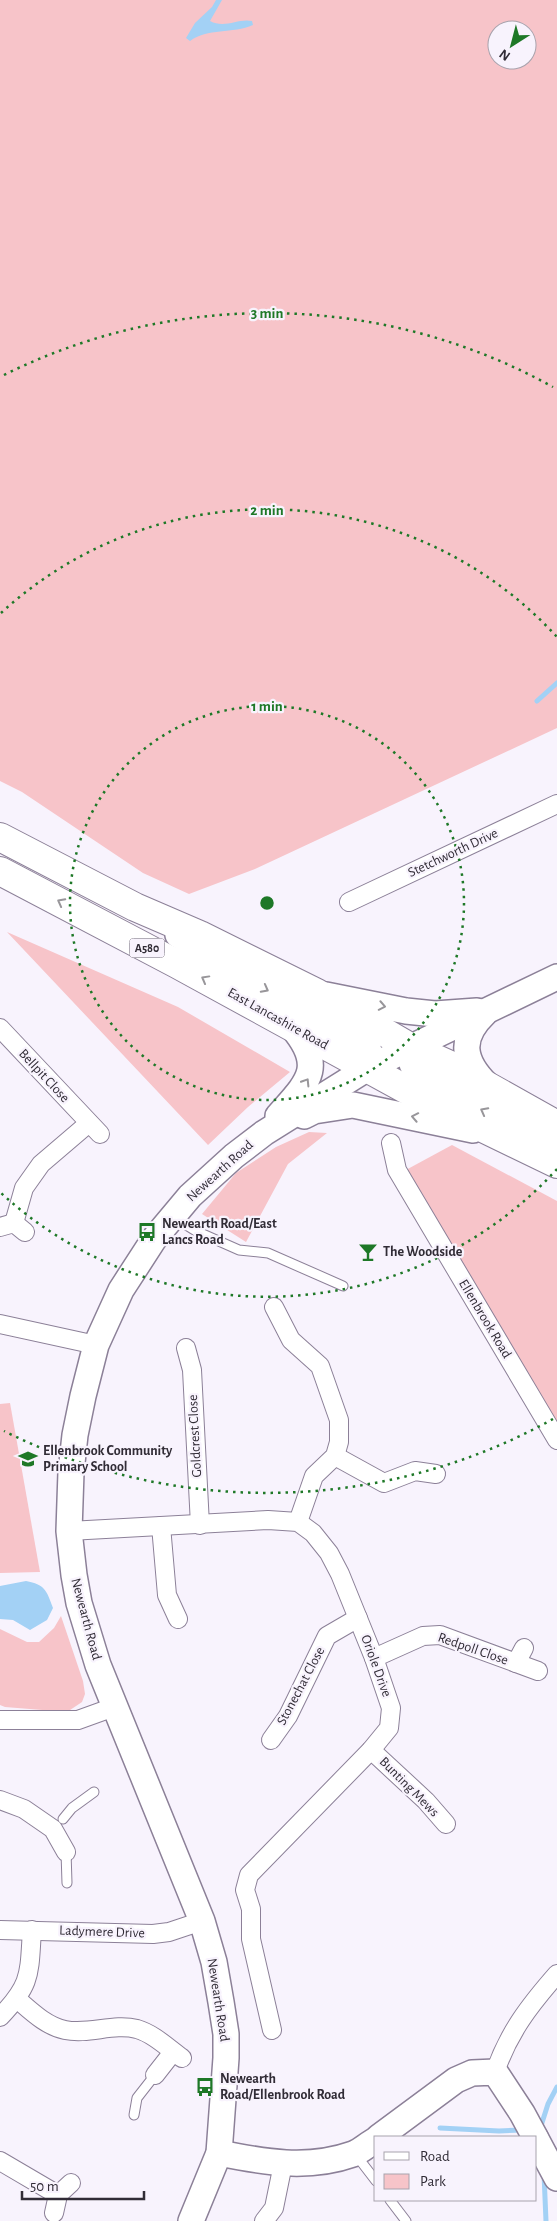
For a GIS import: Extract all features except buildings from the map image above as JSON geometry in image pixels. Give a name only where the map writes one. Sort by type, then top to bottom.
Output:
[{"type":"highway","name":"A580","points":[[0,837],[135,907],[200,935],[317,993],[410,1047],[487,1085],[557,1125]]},
{"type":"highway","name":"East Lancashire Road","points":[[0,871],[177,964],[429,1102],[557,1164]]},
{"type":"main road","points":[[135,907],[255,983],[361,1041],[369,1048],[371,1058],[368,1068]]},
{"type":"main road","points":[[557,977],[410,1047],[410,1060],[416,1071],[429,1081],[557,1152]]},
{"type":"main road","points":[[317,993],[425,1013],[487,1011]]},
{"type":"main road","points":[[487,1011],[469,1031],[467,1053],[472,1069],[487,1085]]},
{"type":"main road","points":[[264,1133],[298,1093],[312,1071],[308,1048],[293,1028]]},
{"type":"main road","name":"Newearth Road","points":[[191,2221],[218,2153],[226,2066],[226,2034],[214,1962],[202,1922],[114,1707],[98,1665],[79,1604],[69,1531],[71,1472],[75,1435],[96,1345],[121,1290],[154,1239],[172,1216],[219,1169],[264,1133],[368,1068],[410,1047]]},
{"type":"main road","points":[[264,1133],[314,1111],[353,1105],[497,1136]]},
{"type":"main road","points":[[380,2136],[456,2080],[472,2073],[495,2072],[522,2113],[534,2136]]},
{"type":"main road","points":[[218,2153],[283,2164],[323,2162],[354,2153],[374,2141]]},
{"type":"main road","points":[[537,2142],[554,2172]]},
{"type":"street","name":"Stetchworth Drive","points":[[349,902],[557,804]]},
{"type":"street","name":"Bellpit Close","points":[[0,1028],[94,1129],[41,1164],[24,1188],[13,1227]]},
{"type":"street","name":"Ellenbrook Road","points":[[391,1143],[397,1170],[557,1440]]},
{"type":"street","points":[[69,1531],[268,1520],[298,1522],[314,1476],[334,1456],[338,1442],[339,1420],[320,1366],[291,1340],[274,1307]]},
{"type":"street","points":[[0,1324],[96,1345]]},
{"type":"street","name":"Goldcrest Close","points":[[186,1348],[192,1370],[200,1524]]},
{"type":"street","points":[[334,1456],[384,1483],[415,1471],[436,1474]]},
{"type":"street","name":"Oriole Drive","points":[[272,2030],[251,1939],[250,1909],[245,1890],[249,1875],[371,1750],[389,1728],[391,1708],[358,1618],[329,1554],[313,1533],[298,1522]]},
{"type":"street","points":[[161,1526],[166,1595],[178,1619]]},
{"type":"street","name":"Stonechat Close","points":[[271,1740],[288,1716],[327,1636],[358,1618]]},
{"type":"street","name":"Redpoll Close","points":[[374,1658],[431,1635],[440,1635],[538,1671]]},
{"type":"street","name":"Redpoll Close","points":[[516,1663],[524,1648]]},
{"type":"street","points":[[0,1720],[78,1720],[114,1707]]},
{"type":"street","name":"Bunting Mews","points":[[371,1750],[426,1801],[446,1824]]},
{"type":"street","points":[[0,1800],[58,1824],[66,1852]]},
{"type":"street","name":"Ladymere Drive","points":[[0,1930],[153,1934],[169,1932],[202,1922]]},
{"type":"street","points":[[0,2017],[17,1999],[27,1980],[32,1930]]},
{"type":"street","points":[[495,2072],[504,2047],[520,2019],[557,1974]]},
{"type":"street","points":[[17,1999],[38,2017],[63,2030],[127,2027],[149,2034],[178,2055],[155,2075]]},
{"type":"street","points":[[0,2161],[58,2196]]},
{"type":"street","points":[[264,2221],[274,2208],[283,2164]]},
{"type":"street","points":[[54,2213],[58,2196],[71,2183]]},
{"type":"lane","points":[[172,1216],[196,1231],[239,1250],[268,1253],[343,1286]]},
{"type":"lane","points":[[58,1824],[72,1808],[94,1792]]},
{"type":"lane","points":[[66,1852],[67,1883]]},
{"type":"lane","points":[[134,2115],[137,2098],[155,2075]]},
{"type":"lane","points":[[354,2153],[374,2178]]},
{"type":"lane","points":[[391,2201],[406,2221]]},
{"type":"green space","points":[[0,0],[557,0],[557,728],[255,869],[189,894],[143,873],[22,792],[0,781]]},
{"type":"green space","points":[[7,932],[178,1007],[290,1072],[248,1107],[208,1145]]},
{"type":"green space","points":[[309,1132],[327,1133],[288,1164],[246,1242],[202,1214],[236,1173],[276,1147]]},
{"type":"green space","points":[[452,1145],[557,1201],[557,1425],[404,1171]]},
{"type":"green space","points":[[10,1403],[40,1572],[0,1573],[0,1404]]},
{"type":"green space","points":[[61,1616],[83,1681],[85,1694],[82,1702],[67,1712],[0,1705],[0,1629],[27,1642],[39,1642],[54,1628]]},
{"type":"water","points":[[216,0],[222,0],[210,21],[226,24],[247,20],[252,21],[253,25],[245,28],[204,34],[190,41],[186,38],[195,23],[212,7]]},
{"type":"water","points":[[26,1581],[37,1584],[44,1589],[53,1608],[47,1620],[30,1630],[13,1620],[0,1619],[0,1586]]},
{"type":"waterway","points":[[537,701],[557,683]]},
{"type":"waterway","points":[[540,2129],[548,2104],[557,2087]]},
{"type":"waterway","points":[[440,2128],[499,2131],[522,2130]]},
{"type":"waterway","points":[[544,2174],[546,2221]]},
{"type":"place","name":"Newearth Road/East Lancs Road","points":[[147,1232]]},
{"type":"place","name":"The Woodside","points":[[368,1252]]},
{"type":"place","name":"Ellenbrook Community Primary School","points":[[28,1459]]},
{"type":"place","name":"Newearth Road/Ellenbrook Road","points":[[205,2087]]}]
